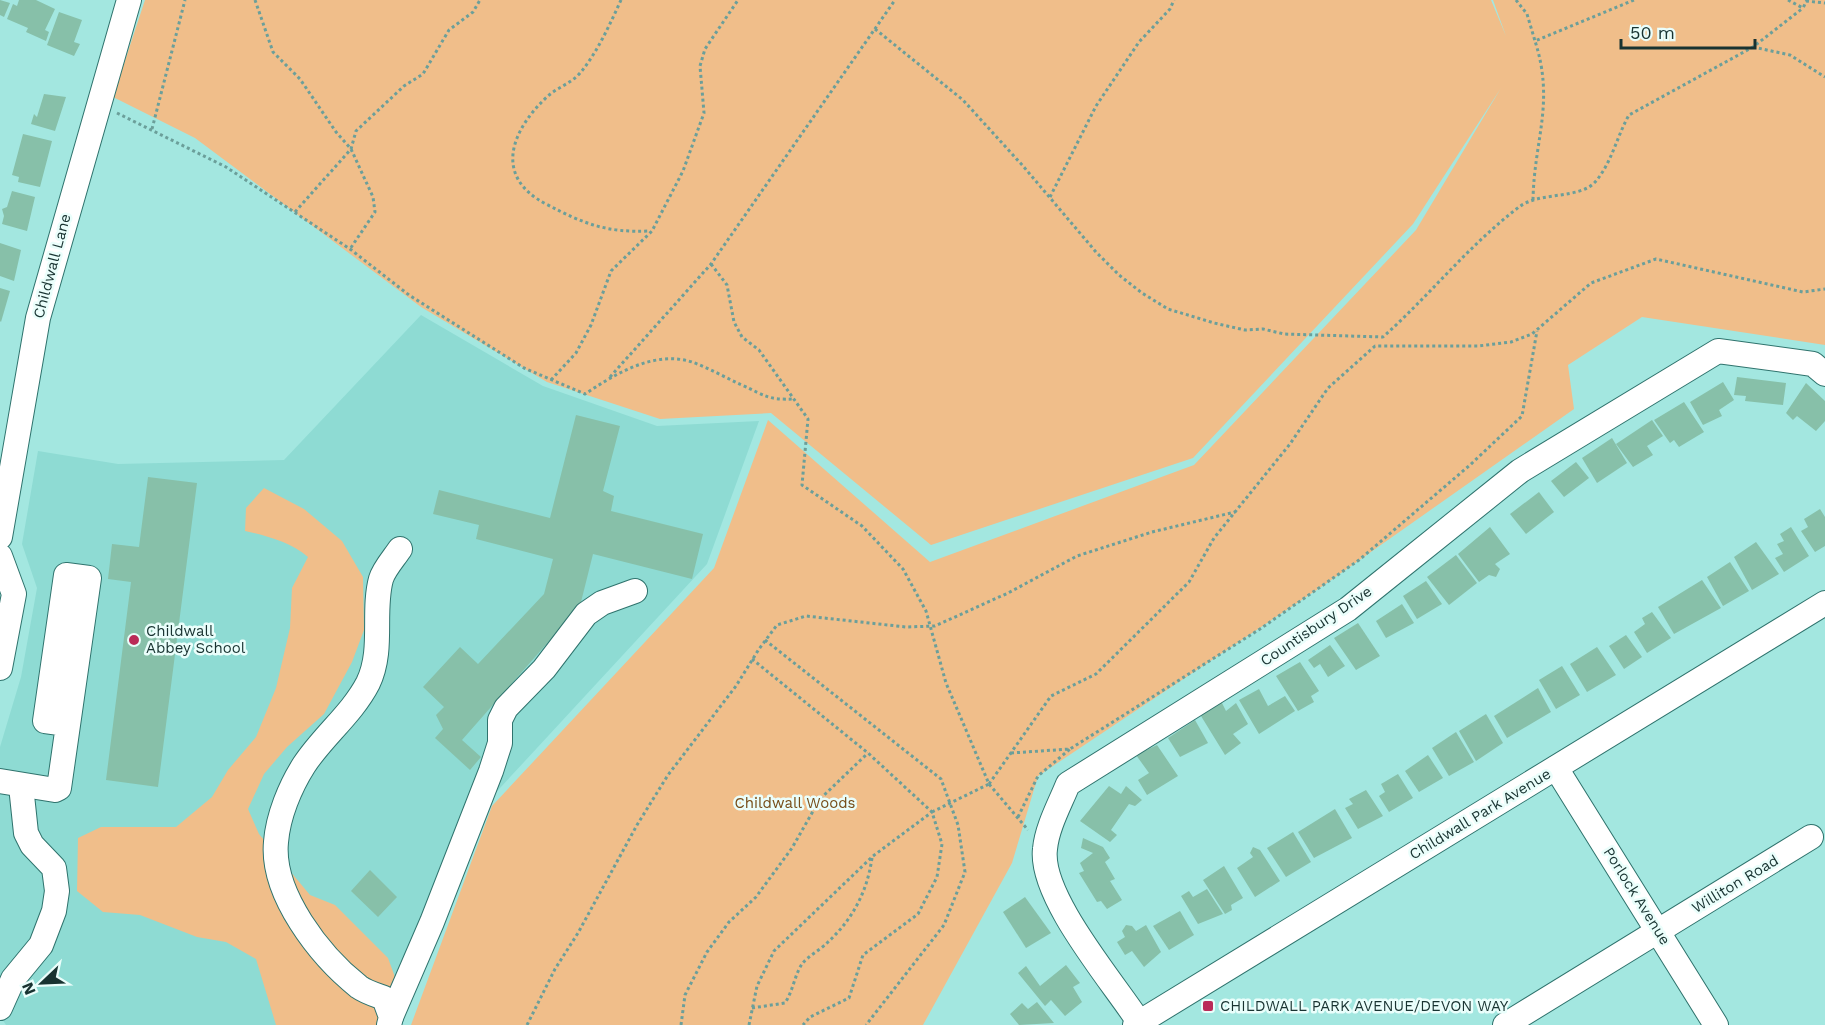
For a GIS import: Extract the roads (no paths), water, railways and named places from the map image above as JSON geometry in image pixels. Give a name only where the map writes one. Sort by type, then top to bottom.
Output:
[{"type":"street","name":"Childwall Lane","points":[[0,537],[8,433],[38,318],[129,0]]},
{"type":"street","name":"Countisbury Drive","points":[[1138,1024],[1064,912],[1050,884],[1044,849],[1055,814],[1068,784],[1348,609],[1520,471],[1718,351],[1813,364],[1825,374]]},
{"type":"street","points":[[390,1021],[384,998],[360,988],[322,949],[296,917],[281,882],[275,842],[286,801],[304,766],[352,707],[369,681],[376,654],[382,577],[400,549]]},
{"type":"street","points":[[0,556],[14,594],[0,668]]},
{"type":"street","points":[[0,1008],[13,980],[41,945],[54,911],[57,891],[54,868],[32,845],[10,783],[55,790],[59,788],[88,578],[66,575],[45,722],[67,724]]},
{"type":"street","points":[[390,1021],[491,771],[500,743],[500,720],[506,708],[544,669],[586,614],[602,603],[635,591]]},
{"type":"street","name":"Childwall Park Avenue","points":[[1138,1024],[1825,603]]},
{"type":"street","name":"Porlock Avenue","points":[[1556,768],[1716,1025]]},
{"type":"street","name":"Williton Road","points":[[1505,1025],[1811,837]]},
{"type":"place","name":"Childwall Abbey School","points":[[134,640]]},
{"type":"place","name":"CHILDWALL PARK AVENUE/DEVON WAY","points":[[1208,1006]]},
{"type":"park label","name":"Childwall Woods","points":[[795,803]]}]
